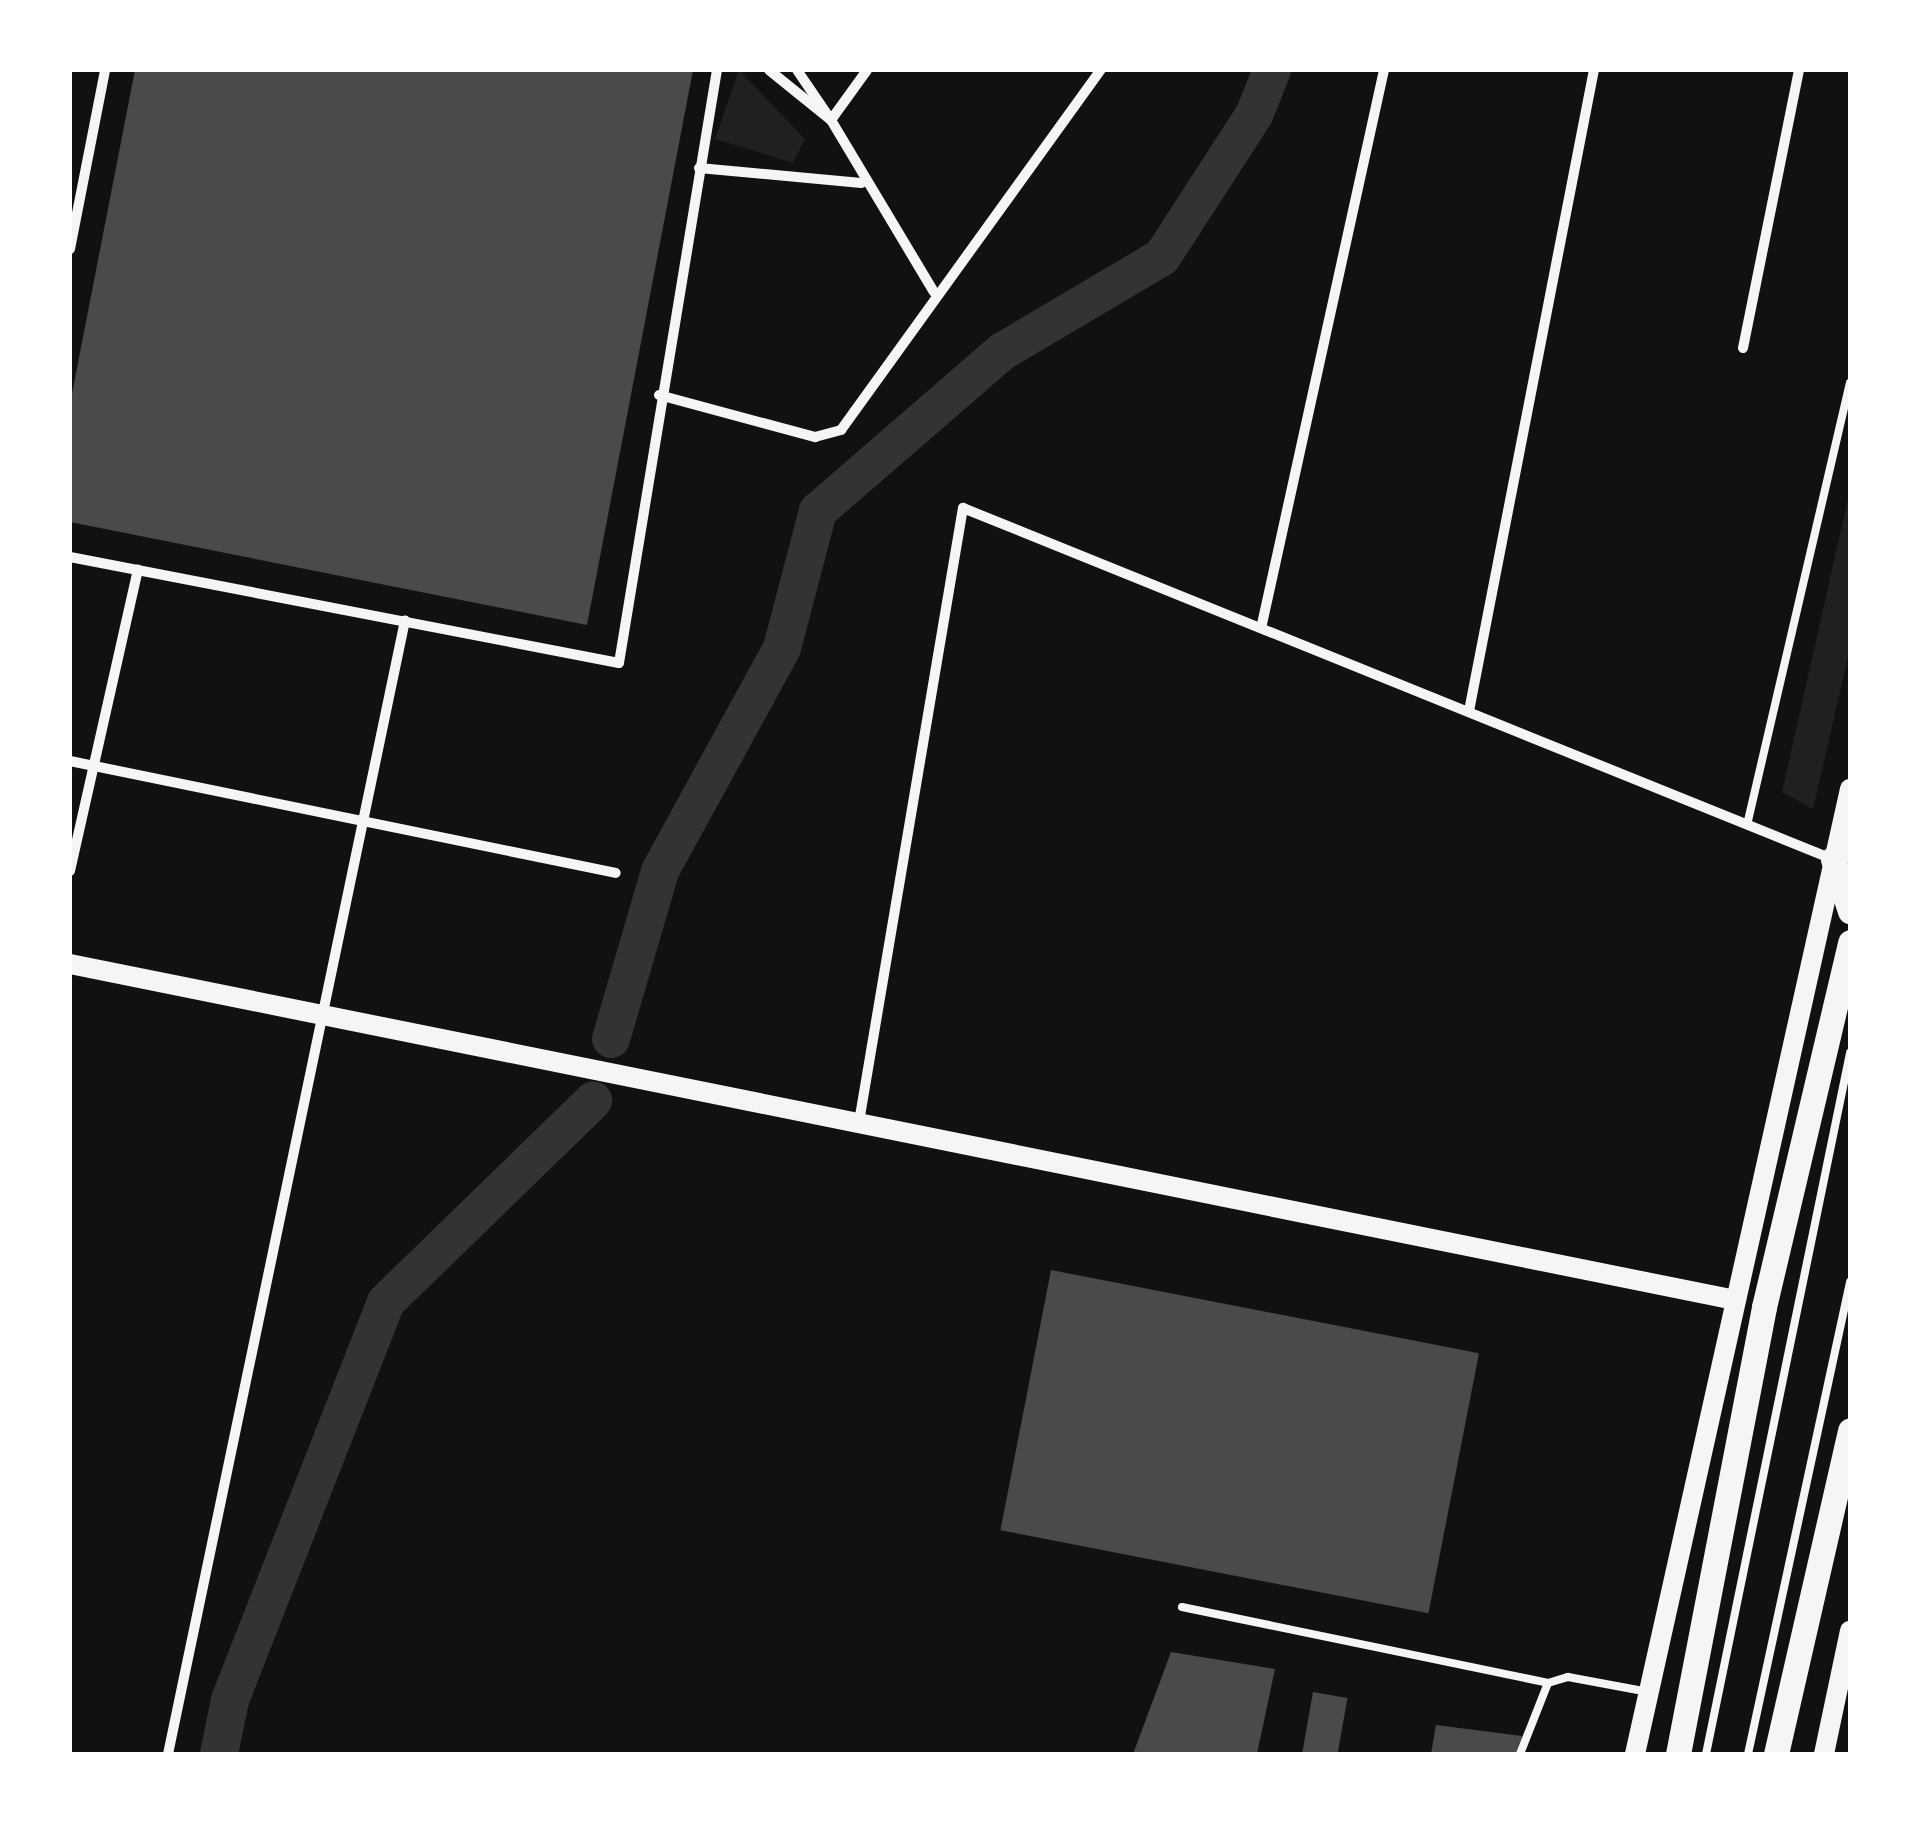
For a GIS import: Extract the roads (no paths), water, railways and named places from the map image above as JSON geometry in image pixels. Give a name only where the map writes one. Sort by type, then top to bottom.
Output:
[{"type":"main road","points":[[1636,1754],[1730,1299],[1850,789]]},
{"type":"main road","points":[[1833,859],[1850,839]]},
{"type":"main road","points":[[1833,859],[1850,911]]},
{"type":"main road","points":[[1678,1754],[1764,1307],[1850,942]]},
{"type":"main road","points":[[70,964],[1730,1299]]},
{"type":"main road","points":[[1776,1754],[1850,1430]]},
{"type":"main road","points":[[1824,1754],[1850,1632]]},
{"type":"street","points":[[70,249],[105,70]]},
{"type":"street","points":[[70,558],[619,662],[659,395],[717,70]]},
{"type":"street","points":[[769,70],[831,120]]},
{"type":"street","points":[[797,70],[831,120],[861,183],[934,292]]},
{"type":"street","points":[[831,120],[867,70]]},
{"type":"street","points":[[659,395],[815,437],[840,430],[861,413],[934,292],[1101,70]]},
{"type":"street","points":[[1262,624],[1384,70]]},
{"type":"street","points":[[1469,711],[1594,70]]},
{"type":"street","points":[[1743,348],[1799,70]]},
{"type":"street","points":[[698,168],[861,183]]},
{"type":"street","points":[[859,1122],[963,508],[1262,624],[1833,859]]},
{"type":"street","points":[[70,872],[138,570]]},
{"type":"street","points":[[168,1754],[404,621]]},
{"type":"street","points":[[70,761],[616,873]]},
{"type":"street","points":[[1730,1299],[1764,1307]]},
{"type":"lane","points":[[1747,825],[1850,382]]},
{"type":"lane","points":[[1706,1754],[1793,1312],[1850,1053]]},
{"type":"lane","points":[[1748,1754],[1850,1282]]},
{"type":"lane","points":[[1764,1307],[1793,1312]]},
{"type":"lane","points":[[1182,1607],[1548,1683],[1568,1677],[1648,1692]]},
{"type":"lane","points":[[1520,1754],[1548,1683]]},
{"type":"waterway","points":[[611,1039],[660,871],[782,648],[818,511],[1003,351],[1162,257],[1254,115],[1272,70]]},
{"type":"waterway","points":[[219,1754],[230,1700],[386,1302],[593,1101]]}]
